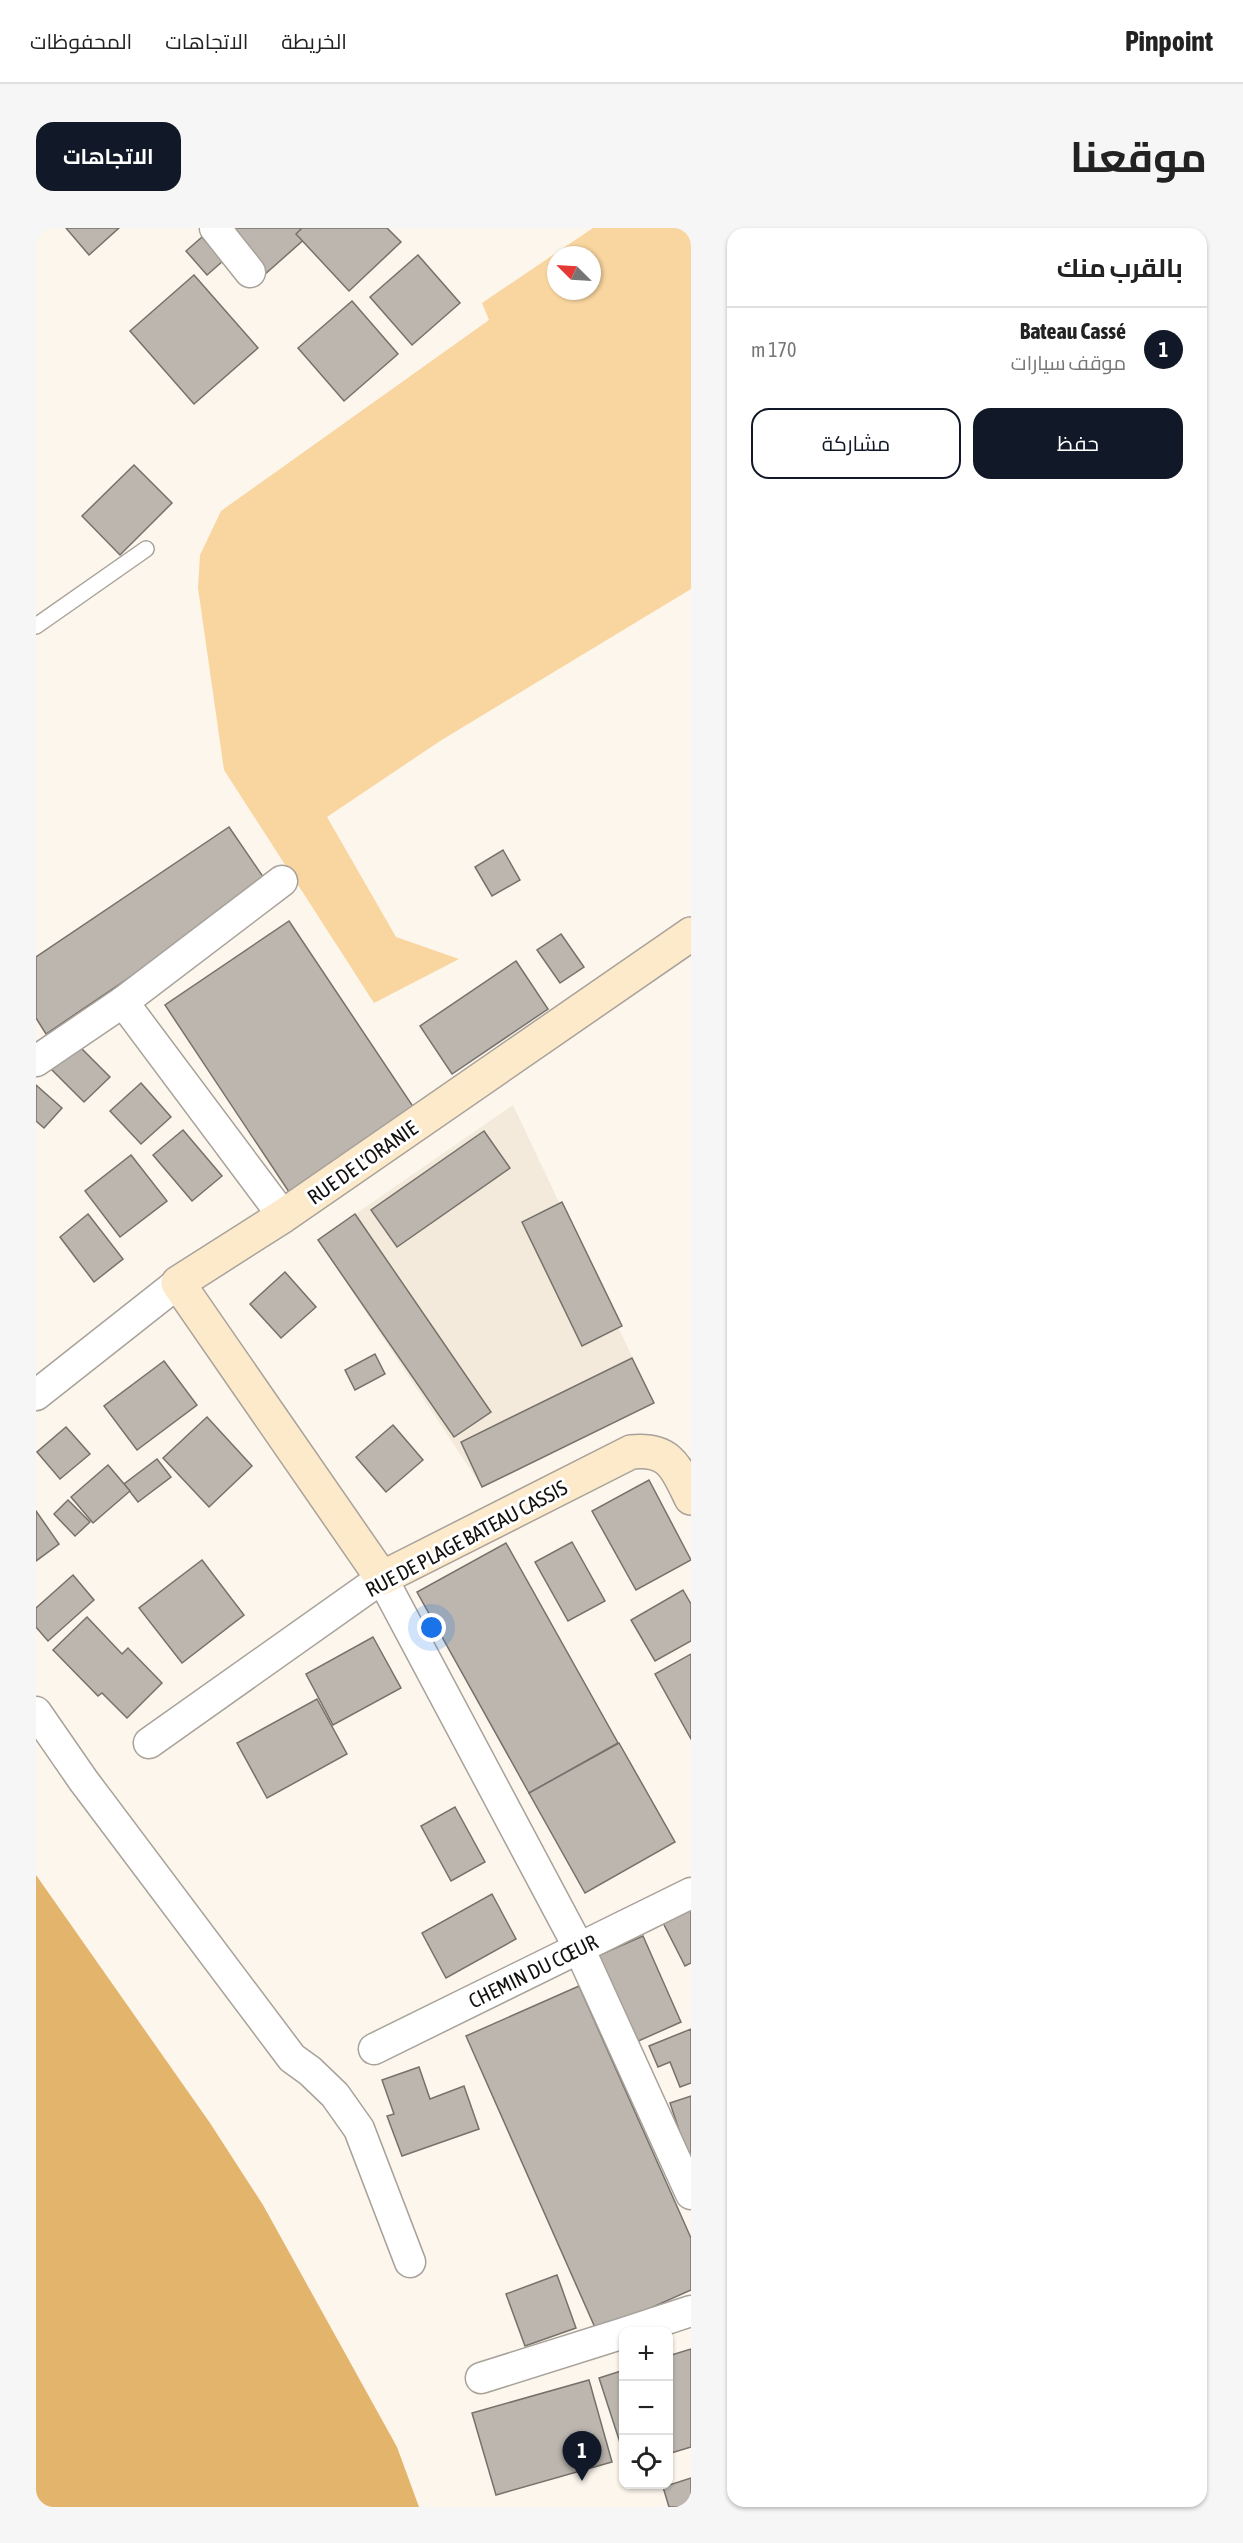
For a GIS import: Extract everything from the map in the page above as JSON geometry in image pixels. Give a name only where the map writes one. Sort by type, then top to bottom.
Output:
[{"type":"street","points":[[215,228],[250,272]]},
{"type":"street","points":[[36,1061],[123,1002],[282,881]]},
{"type":"street","name":"RUE DE L'ORANIE","points":[[36,1395],[178,1283],[283,1216],[691,934]]},
{"type":"street","points":[[123,1002],[283,1216]]},
{"type":"street","points":[[178,1283],[382,1578],[579,1948],[691,2194]]},
{"type":"street","name":"RUE DE PLAGE BATEAU CASSIS","points":[[149,1743],[382,1578],[631,1452],[648,1450],[664,1456],[675,1466],[691,1498]]},
{"type":"street","points":[[36,1712],[83,1780],[292,2058],[310,2071],[335,2095],[359,2129],[410,2262]]},
{"type":"street","name":"CHEMIN DU CŒUR","points":[[374,2049],[691,1893]]},
{"type":"street","points":[[641,2327],[691,2311]]},
{"type":"street","points":[[481,2378],[619,2334]]},
{"type":"lane","points":[[36,626],[146,549]]},
{"type":"shaded area","points":[[593,228],[691,228],[691,589],[440,741],[327,817],[396,937],[459,959],[374,1003],[224,770],[198,588],[200,555],[221,511],[489,320],[482,303],[547,259],[547,300],[601,300],[601,246],[566,246]]},
{"type":"shaded area","points":[[513,1105],[654,1403],[482,1487],[318,1240]]},
{"type":"shaded area","points":[[36,1875],[210,2123],[263,2205],[397,2447],[419,2507],[36,2507]]},
{"type":"building","points":[[66,228],[119,228],[89,255]]},
{"type":"building","points":[[221,228],[317,228],[263,276]]},
{"type":"building","points":[[302,228],[387,228],[401,242],[349,291],[296,234]]},
{"type":"building","points":[[202,237],[223,261],[207,275],[186,251]]},
{"type":"building","points":[[418,255],[460,303],[412,345],[370,297]]},
{"type":"building","points":[[194,275],[258,348],[194,404],[130,331]]},
{"type":"building","points":[[352,301],[398,354],[344,401],[298,348]]},
{"type":"building","points":[[134,465],[172,503],[120,555],[82,516]]},
{"type":"building","points":[[229,827],[268,884],[46,1034],[36,1018],[36,957]]},
{"type":"building","points":[[503,850],[520,880],[492,896],[475,867]]},
{"type":"building","points":[[289,921],[414,1108],[289,1192],[165,1005]]},
{"type":"building","points":[[561,934],[584,967],[560,983],[537,950]]},
{"type":"building","points":[[516,961],[548,1009],[452,1074],[420,1026]]},
{"type":"building","points":[[74,1041],[110,1077],[84,1102],[48,1066]]},
{"type":"building","points":[[141,1083],[171,1117],[141,1144],[110,1111]]},
{"type":"building","points":[[36,1085],[62,1108],[44,1128],[36,1121]]},
{"type":"building","points":[[183,1130],[222,1176],[192,1201],[153,1155]]},
{"type":"building","points":[[484,1131],[510,1168],[397,1247],[371,1210]]},
{"type":"building","points":[[131,1155],[167,1201],[120,1237],[85,1191]]},
{"type":"building","points":[[562,1202],[622,1326],[582,1346],[522,1222]]},
{"type":"building","points":[[88,1214],[123,1259],[94,1282],[60,1237]]},
{"type":"building","points":[[355,1214],[491,1412],[454,1437],[318,1240]]},
{"type":"building","points":[[285,1272],[316,1307],[281,1338],[250,1304]]},
{"type":"building","points":[[375,1354],[385,1374],[355,1390],[345,1370]]},
{"type":"building","points":[[632,1358],[654,1403],[482,1487],[461,1442]]},
{"type":"building","points":[[164,1361],[197,1405],[137,1450],[104,1406]]},
{"type":"building","points":[[207,1417],[252,1466],[209,1507],[163,1458]]},
{"type":"building","points":[[393,1425],[423,1460],[386,1492],[356,1457]]},
{"type":"building","points":[[66,1427],[90,1454],[60,1479],[37,1452]]},
{"type":"building","points":[[157,1459],[171,1477],[138,1502],[124,1484]]},
{"type":"building","points":[[108,1465],[130,1491],[93,1523],[71,1497]]},
{"type":"building","points":[[649,1480],[691,1560],[636,1590],[592,1511]]},
{"type":"building","points":[[68,1500],[90,1522],[75,1536],[54,1514]]},
{"type":"building","points":[[36,1511],[59,1544],[36,1561]]},
{"type":"building","points":[[572,1542],[605,1601],[568,1621],[535,1562]]},
{"type":"building","points":[[506,1543],[618,1743],[529,1793],[417,1592]]},
{"type":"building","points":[[202,1560],[244,1615],[182,1663],[139,1608]]},
{"type":"building","points":[[73,1575],[94,1600],[48,1641],[36,1627],[36,1608]]},
{"type":"building","points":[[683,1590],[691,1604],[691,1641],[655,1661],[631,1620]]},
{"type":"building","points":[[87,1617],[122,1654],[128,1648],[162,1683],[127,1718],[102,1693],[98,1696],[53,1650]]},
{"type":"building","points":[[373,1637],[401,1688],[333,1725],[306,1674]]},
{"type":"building","points":[[691,1654],[691,1739],[655,1674]]},
{"type":"building","points":[[317,1699],[347,1754],[267,1798],[237,1743]]},
{"type":"building","points":[[619,1743],[675,1842],[585,1893],[529,1793]]},
{"type":"building","points":[[455,1807],[485,1862],[451,1881],[421,1826]]},
{"type":"building","points":[[492,1894],[516,1939],[446,1978],[422,1933]]},
{"type":"building","points":[[691,1903],[691,1963],[685,1966],[659,1915]]},
{"type":"building","points":[[643,1936],[681,2022],[634,2043],[595,1957]]},
{"type":"building","points":[[579,1986],[691,2238],[691,2290],[597,2332],[466,2036]]},
{"type":"building","points":[[691,2029],[691,2083],[680,2087],[670,2062],[658,2067],[649,2046]]},
{"type":"building","points":[[419,2067],[430,2099],[464,2086],[479,2129],[402,2156],[387,2116],[394,2114],[382,2080]]},
{"type":"building","points":[[691,2096],[691,2166],[670,2103]]},
{"type":"building","points":[[557,2275],[576,2328],[525,2346],[506,2294]]},
{"type":"building","points":[[691,2349],[691,2447],[673,2452],[673,2381],[673,2354]]},
{"type":"building","points":[[619,2372],[619,2440],[599,2378]]},
{"type":"building","points":[[589,2380],[612,2462],[496,2495],[472,2413]]},
{"type":"building","points":[[691,2478],[691,2507],[669,2507],[664,2489],[673,2489],[673,2484]]},
{"type":"place","name":"Bateau Cassé","points":[[582,2481]]}]
